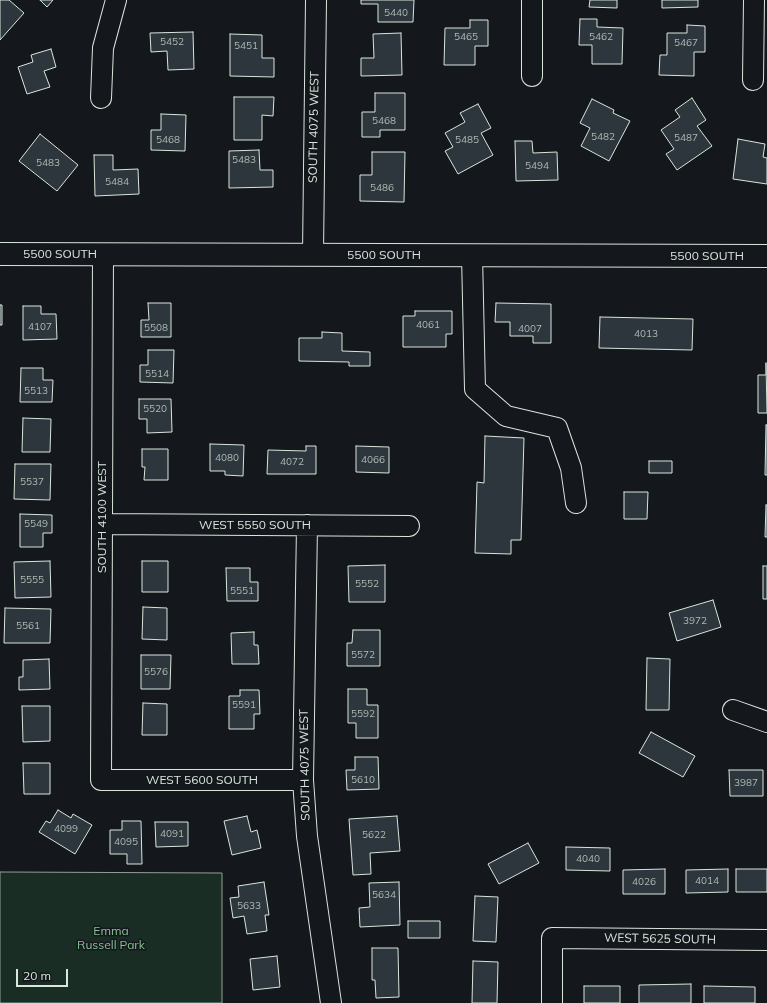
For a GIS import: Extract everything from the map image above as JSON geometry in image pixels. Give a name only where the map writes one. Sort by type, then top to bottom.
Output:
[{"type":"main road","name":"5500 SOUTH","points":[[0,254],[767,256]]},
{"type":"street","points":[[101,98],[103,48],[116,0]]},
{"type":"street","name":"SOUTH 4075 WEST","points":[[313,254],[316,0]]},
{"type":"street","points":[[532,0],[532,76]]},
{"type":"street","points":[[753,80],[754,0]]},
{"type":"street","name":"SOUTH 4100 WEST","points":[[101,780],[103,254]]},
{"type":"street","points":[[472,255],[474,389],[506,416],[557,428],[571,468],[576,503]]},
{"type":"street","name":"WEST 5550 SOUTH","points":[[102,524],[409,526]]},
{"type":"street","name":"SOUTH 4075 WEST","points":[[307,525],[303,780],[307,836],[331,1003]]},
{"type":"street","points":[[733,710],[767,722]]},
{"type":"street","name":"WEST 5600 SOUTH","points":[[101,780],[303,780]]},
{"type":"street","name":"WEST 5625 SOUTH","points":[[552,1003],[552,938],[767,940]]},
{"type":"green space","name":"Emma Russell Park","points":[[0,872],[222,873],[222,1003],[0,1003]]},
{"type":"building","points":[[0,0],[9,0],[24,13],[0,40]]},
{"type":"building","points":[[40,0],[53,0],[47,7]]},
{"type":"building","points":[[361,0],[414,0],[413,22],[378,22],[378,4],[361,4]]},
{"type":"building","points":[[590,0],[617,0],[617,8],[589,7]]},
{"type":"building","points":[[662,0],[698,0],[698,7],[662,8]]},
{"type":"building","points":[[580,19],[597,19],[597,27],[623,28],[622,64],[592,64],[592,45],[579,45]]},
{"type":"building","points":[[470,20],[488,20],[488,46],[475,46],[475,65],[444,65],[445,28],[470,28]]},
{"type":"building","points":[[687,25],[705,26],[705,52],[694,52],[694,76],[659,75],[660,55],[667,55],[667,33],[687,33]]},
{"type":"building","points":[[193,32],[194,69],[168,70],[167,51],[151,52],[150,33]]},
{"type":"building","points":[[401,33],[402,75],[361,76],[361,58],[374,58],[373,34]]},
{"type":"building","points":[[230,34],[262,35],[262,58],[274,58],[274,77],[230,76]]},
{"type":"building","points":[[51,49],[56,67],[44,71],[50,87],[27,94],[18,67],[33,62],[31,55]]},
{"type":"building","points":[[375,93],[405,93],[405,130],[380,130],[380,137],[362,137],[362,112],[375,112]]},
{"type":"building","points":[[234,97],[274,97],[273,116],[262,115],[262,140],[234,140]]},
{"type":"building","points":[[692,98],[706,120],[697,126],[712,146],[677,170],[666,154],[674,149],[661,130],[680,117],[675,110]]},
{"type":"building","points":[[592,99],[614,110],[613,113],[630,121],[609,161],[581,146],[590,128],[580,123]]},
{"type":"building","points":[[478,104],[491,128],[481,133],[493,155],[458,174],[445,151],[453,147],[445,133],[465,122],[460,113]]},
{"type":"building","points":[[161,114],[186,115],[185,151],[151,150],[151,130],[161,130]]},
{"type":"building","points":[[40,134],[78,165],[57,191],[19,161]]},
{"type":"building","points":[[738,139],[765,144],[763,157],[767,158],[767,184],[733,179]]},
{"type":"building","points":[[515,141],[532,141],[533,153],[557,152],[558,180],[516,181]]},
{"type":"building","points":[[259,150],[260,170],[273,170],[273,187],[229,188],[229,151]]},
{"type":"building","points":[[372,152],[405,152],[404,202],[360,201],[360,175],[372,175]]},
{"type":"building","points":[[94,155],[113,155],[113,170],[138,169],[139,194],[95,196]]},
{"type":"building","points":[[148,303],[171,303],[171,337],[141,337],[141,320],[149,320]]},
{"type":"building","points":[[496,303],[551,304],[551,343],[533,343],[533,336],[510,336],[510,322],[495,322]]},
{"type":"building","points":[[0,305],[2,305],[2,325],[0,325]]},
{"type":"building","points":[[23,306],[41,306],[41,314],[56,314],[57,339],[23,340]]},
{"type":"building","points":[[415,311],[452,311],[452,334],[446,334],[446,347],[403,347],[403,316],[415,316]]},
{"type":"building","points":[[600,317],[693,319],[692,350],[599,348]]},
{"type":"building","points":[[322,332],[342,333],[342,351],[370,352],[370,366],[349,366],[349,362],[299,361],[299,338],[322,338]]},
{"type":"building","points":[[148,350],[174,350],[173,383],[140,382],[140,365],[148,365]]},
{"type":"building","points":[[766,363],[767,413],[758,413],[758,375],[766,375]]},
{"type":"building","points":[[21,368],[43,368],[43,380],[53,380],[52,402],[20,402]]},
{"type":"building","points":[[139,399],[171,399],[172,432],[147,433],[147,419],[139,419]]},
{"type":"building","points":[[23,418],[51,419],[50,452],[22,452]]},
{"type":"building","points":[[766,425],[767,475],[765,475]]},
{"type":"building","points":[[485,436],[524,438],[521,540],[511,540],[511,554],[475,553],[477,482],[484,483]]},
{"type":"building","points":[[210,444],[244,445],[243,476],[225,475],[225,471],[210,471]]},
{"type":"building","points":[[306,446],[316,446],[316,474],[267,474],[268,450],[306,451]]},
{"type":"building","points":[[356,446],[389,447],[389,473],[356,472]]},
{"type":"building","points":[[142,449],[168,449],[168,480],[144,480],[145,467],[142,467]]},
{"type":"building","points":[[649,461],[672,461],[672,473],[649,473]]},
{"type":"building","points":[[15,464],[51,464],[50,500],[14,499]]},
{"type":"building","points":[[624,492],[648,492],[647,519],[624,519]]},
{"type":"building","points":[[766,505],[767,537],[765,537]]},
{"type":"building","points":[[20,514],[52,515],[52,533],[43,533],[43,547],[20,547]]},
{"type":"building","points":[[50,561],[51,597],[15,598],[14,562]]},
{"type":"building","points":[[142,561],[168,561],[168,592],[142,592]]},
{"type":"building","points":[[385,565],[385,602],[349,602],[348,566]]},
{"type":"building","points":[[763,566],[767,566],[767,599],[763,599]]},
{"type":"building","points":[[226,568],[250,568],[250,582],[258,582],[258,601],[227,601]]},
{"type":"building","points":[[713,600],[721,627],[677,641],[669,613]]},
{"type":"building","points":[[143,607],[167,608],[167,640],[142,639]]},
{"type":"building","points":[[5,608],[51,609],[50,643],[4,643]]},
{"type":"building","points":[[353,630],[380,630],[380,666],[347,666],[347,643],[352,643]]},
{"type":"building","points":[[254,632],[254,645],[258,645],[259,664],[232,664],[231,633]]},
{"type":"building","points":[[141,655],[171,655],[170,689],[141,689]]},
{"type":"building","points":[[647,658],[670,659],[669,710],[646,710]]},
{"type":"building","points":[[49,659],[50,689],[19,690],[19,677],[23,677],[23,660]]},
{"type":"building","points":[[348,689],[367,689],[367,705],[378,705],[378,738],[356,738],[356,723],[348,723]]},
{"type":"building","points":[[240,690],[259,690],[260,714],[254,714],[254,729],[229,729],[229,696],[240,696]]},
{"type":"building","points":[[143,703],[167,704],[167,735],[142,735]]},
{"type":"building","points":[[22,706],[50,706],[50,741],[23,742]]},
{"type":"building","points":[[651,732],[695,756],[683,777],[639,753]]},
{"type":"building","points":[[355,757],[378,757],[379,789],[347,790],[346,770],[355,770]]},
{"type":"building","points":[[23,763],[50,763],[50,794],[24,794]]},
{"type":"building","points":[[729,770],[763,770],[763,796],[730,796]]},
{"type":"building","points":[[58,810],[71,818],[73,814],[92,825],[75,854],[39,832],[46,821],[50,823]]},
{"type":"building","points":[[247,816],[251,832],[257,830],[261,848],[232,855],[224,821]]},
{"type":"building","points":[[397,816],[400,851],[370,853],[371,874],[353,875],[349,819]]},
{"type":"building","points":[[122,821],[141,821],[142,864],[127,864],[127,854],[110,854],[110,830],[122,830]]},
{"type":"building","points":[[155,822],[188,822],[188,846],[156,847]]},
{"type":"building","points":[[528,843],[539,863],[499,884],[488,864]]},
{"type":"building","points":[[566,847],[610,848],[610,871],[566,870]]},
{"type":"building","points":[[665,869],[665,894],[623,894],[623,870]]},
{"type":"building","points":[[728,869],[728,892],[686,893],[686,870]]},
{"type":"building","points":[[736,869],[767,869],[767,892],[736,892]]},
{"type":"building","points":[[264,882],[269,915],[265,915],[267,931],[247,934],[244,916],[233,918],[230,898],[239,897],[238,886]]},
{"type":"building","points":[[399,882],[400,925],[360,927],[359,908],[370,907],[369,883]]},
{"type":"building","points":[[475,896],[498,897],[496,942],[473,941]]},
{"type":"building","points":[[408,921],[440,921],[440,938],[408,938]]},
{"type":"building","points":[[372,948],[398,948],[399,997],[376,998],[375,980],[372,980]]},
{"type":"building","points":[[277,956],[280,987],[253,990],[250,959]]},
{"type":"building","points":[[473,961],[498,962],[497,1003],[472,1003]]},
{"type":"building","points":[[691,984],[691,1003],[639,1003],[639,985]]},
{"type":"building","points":[[584,986],[620,986],[620,1003],[584,1003]]},
{"type":"building","points":[[704,986],[755,987],[755,1003],[704,1003]]}]
